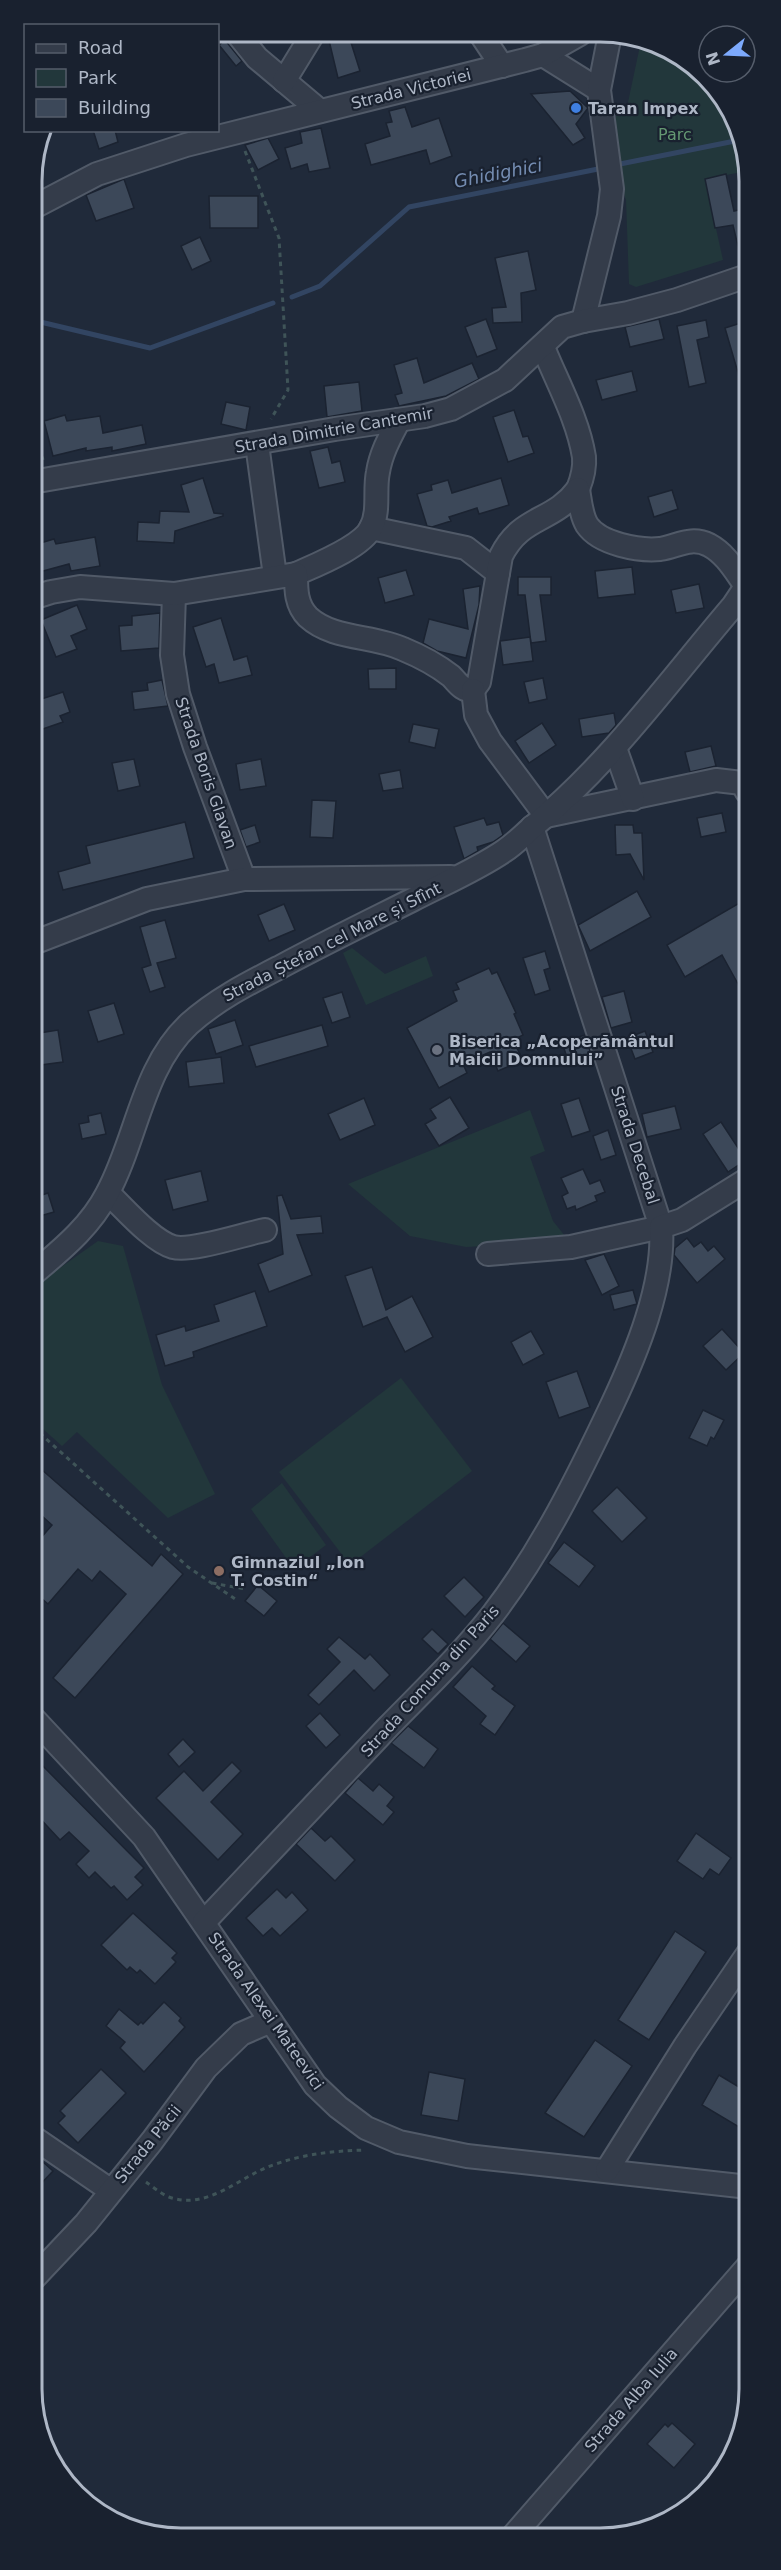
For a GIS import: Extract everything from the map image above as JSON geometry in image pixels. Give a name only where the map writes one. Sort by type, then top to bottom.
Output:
[{"type":"street","points":[[244,42],[257,58],[320,111]]},
{"type":"street","points":[[284,81],[308,42]]},
{"type":"street","points":[[486,42],[502,66]]},
{"type":"street","name":"Strada Victoriei","points":[[42,203],[97,174],[184,138],[237,132],[502,66],[543,55],[566,42]]},
{"type":"street","points":[[583,321],[609,216],[612,189],[599,90],[609,42]]},
{"type":"street","points":[[543,55],[599,90]]},
{"type":"street","name":"Strada Dimitrie Cantemir","points":[[42,480],[442,411],[478,396],[505,380],[562,327],[677,300],[739,279]]},
{"type":"street","points":[[539,822],[476,715],[473,690],[479,682],[483,667],[501,556],[515,533],[561,508],[578,489],[583,475],[584,458],[576,429],[543,347]]},
{"type":"street","points":[[42,595],[80,587],[174,594],[213,589],[286,575],[349,548],[363,538],[371,528],[376,510],[381,458],[399,420]]},
{"type":"street","points":[[257,444],[286,575],[301,608],[320,625],[345,634],[392,644],[443,670],[462,688],[473,690]]},
{"type":"street","points":[[578,489],[582,511],[588,525],[597,535],[633,547],[647,549],[660,549],[685,541],[707,544],[729,562],[739,576]]},
{"type":"street","points":[[371,528],[466,548],[498,573]]},
{"type":"street","name":"Strada Boris Glavan","points":[[174,594],[172,655],[178,694],[244,879]]},
{"type":"street","name":"Strada Ștefan cel Mare și Sfînt","points":[[42,1266],[82,1230],[108,1193],[156,1068],[167,1049],[187,1026],[209,1007],[250,982],[458,877],[505,850],[539,822],[615,748],[739,609]]},
{"type":"street","points":[[615,748],[633,799]]},
{"type":"street","name":"Strada Ștefan cel Mare și Sfînt","points":[[539,822],[717,780],[739,783]]},
{"type":"street","name":"Strada Decebal","points":[[488,1254],[571,1247],[661,1227],[539,822]]},
{"type":"street","points":[[42,939],[147,899],[244,879],[458,877]]},
{"type":"street","points":[[661,1227],[682,1220],[739,1185]]},
{"type":"street","points":[[108,1193],[158,1239],[174,1247],[191,1247],[265,1230]]},
{"type":"street","name":"Strada Comuna din Paris","points":[[204,1922],[476,1635],[532,1557],[587,1459],[637,1347],[658,1270],[663,1245],[661,1227]]},
{"type":"street","name":"Strada Alexei Mateevici","points":[[42,1728],[144,1837],[315,2085],[338,2108],[366,2128],[399,2142],[467,2157],[607,2170],[739,2186]]},
{"type":"street","points":[[607,2170],[685,2046],[739,1967]]},
{"type":"street","name":"Strada Păcii","points":[[42,2270],[153,2141],[206,2068],[226,2046],[241,2034],[271,2021]]},
{"type":"street","points":[[42,2142],[118,2182]]},
{"type":"street","points":[[42,2277],[55,2257]]},
{"type":"street","name":"Strada Alba Iulia","points":[[520,2528],[739,2276]]},
{"type":"path","points":[[237,132],[279,238],[280,250],[288,390],[257,444]]},
{"type":"path","points":[[42,1435],[188,1567],[237,1601]]},
{"type":"path","points":[[211,1582],[245,1589]]},
{"type":"path","points":[[118,2182],[142,2179],[170,2197],[193,2200],[211,2197],[272,2165],[324,2152],[368,2150]]},
{"type":"green space","name":"Parc","points":[[640,48],[661,56],[684,71],[716,104],[732,137],[739,173],[705,179],[723,260],[636,287],[629,284],[626,200],[618,170],[613,133],[619,112],[627,107]]},
{"type":"green space","points":[[352,948],[385,974],[426,956],[433,976],[366,1005],[343,953]]},
{"type":"green space","points":[[530,1110],[545,1151],[530,1157],[553,1221],[569,1241],[466,1247],[410,1236],[348,1184]]},
{"type":"green space","points":[[98,1241],[123,1246],[162,1385],[215,1494],[168,1518],[77,1432],[62,1446],[42,1428],[42,1281]]},
{"type":"green space","points":[[401,1378],[472,1471],[350,1565],[279,1472]]},
{"type":"green space","points":[[282,1483],[326,1545],[294,1569],[251,1509]]},
{"type":"building","points":[[227,42],[242,61],[236,66],[219,45]]},
{"type":"building","points":[[329,42],[351,42],[360,71],[338,78]]},
{"type":"building","points":[[570,91],[588,108],[576,124],[585,138],[573,145],[531,94]]},
{"type":"building","points":[[405,107],[412,127],[439,118],[452,156],[430,164],[426,150],[371,165],[365,144],[390,136],[386,123],[392,122],[389,111]]},
{"type":"building","points":[[321,128],[330,168],[309,172],[307,164],[291,169],[285,148],[302,143],[300,132]]},
{"type":"building","points":[[94,132],[116,132],[118,142],[99,149]]},
{"type":"building","points":[[268,138],[279,159],[258,170],[245,145]]},
{"type":"building","points":[[726,174],[734,211],[739,210],[739,250],[733,225],[715,228],[705,179]]},
{"type":"building","points":[[124,179],[134,208],[96,221],[86,195]]},
{"type":"building","points":[[209,196],[258,196],[258,228],[210,228]]},
{"type":"building","points":[[200,237],[211,261],[192,270],[181,246]]},
{"type":"building","points":[[528,251],[536,290],[521,293],[522,322],[493,323],[492,308],[506,307],[495,258]]},
{"type":"building","points":[[486,319],[497,349],[477,357],[465,327]]},
{"type":"building","points":[[659,319],[664,339],[630,347],[625,327]]},
{"type":"building","points":[[706,320],[709,337],[697,340],[706,383],[689,387],[677,326]]},
{"type":"building","points":[[739,324],[739,376],[725,328]]},
{"type":"building","points":[[417,358],[424,383],[472,363],[479,379],[446,396],[399,406],[395,395],[402,393],[394,365]]},
{"type":"building","points":[[632,371],[637,391],[602,400],[596,380]]},
{"type":"building","points":[[359,382],[362,411],[327,417],[324,386]]},
{"type":"building","points":[[226,402],[250,407],[246,430],[221,424]]},
{"type":"building","points":[[514,410],[523,437],[528,436],[534,453],[508,462],[493,417]]},
{"type":"building","points":[[65,415],[67,421],[100,416],[103,433],[142,425],[146,444],[112,451],[112,447],[86,451],[86,448],[53,456],[44,421]]},
{"type":"building","points":[[328,447],[332,463],[340,461],[345,482],[319,488],[310,451]]},
{"type":"building","points":[[203,478],[214,513],[223,514],[223,516],[175,531],[174,543],[137,541],[138,522],[159,523],[160,511],[189,512],[181,485]]},
{"type":"building","points":[[501,478],[509,505],[479,514],[477,508],[449,517],[451,521],[432,527],[427,526],[417,494],[432,490],[431,485],[448,480],[452,493]]},
{"type":"building","points":[[672,490],[678,509],[654,517],[648,497]]},
{"type":"building","points":[[95,537],[100,566],[71,571],[69,564],[42,571],[42,543],[54,539],[56,544]]},
{"type":"building","points":[[632,567],[635,594],[598,598],[595,571]]},
{"type":"building","points":[[406,570],[414,595],[385,603],[378,578]]},
{"type":"building","points":[[518,577],[551,577],[551,595],[540,595],[546,641],[531,643],[525,595],[518,595]]},
{"type":"building","points":[[699,584],[704,608],[676,613],[671,590]]},
{"type":"building","points":[[480,586],[479,605],[466,658],[437,651],[423,643],[429,619],[468,629],[463,589]]},
{"type":"building","points":[[77,605],[87,629],[71,636],[77,649],[56,657],[42,620]]},
{"type":"building","points":[[160,613],[159,648],[121,651],[119,626],[132,625],[132,616]]},
{"type":"building","points":[[221,618],[234,660],[247,656],[252,675],[219,683],[214,664],[206,667],[193,627]]},
{"type":"building","points":[[530,637],[533,661],[503,665],[500,641]]},
{"type":"building","points":[[396,668],[396,689],[369,689],[368,669]]},
{"type":"building","points":[[543,678],[547,699],[529,703],[524,682]]},
{"type":"building","points":[[162,680],[168,706],[134,710],[132,692],[148,690],[147,683]]},
{"type":"building","points":[[63,692],[70,712],[60,716],[63,722],[42,729],[42,699]]},
{"type":"building","points":[[614,713],[616,725],[609,733],[582,737],[579,719]]},
{"type":"building","points":[[542,723],[556,745],[529,763],[515,741]]},
{"type":"building","points":[[413,724],[439,729],[435,748],[409,742]]},
{"type":"building","points":[[711,746],[716,766],[690,772],[685,752]]},
{"type":"building","points":[[134,759],[140,786],[118,791],[112,763]]},
{"type":"building","points":[[261,759],[266,786],[240,790],[236,764]]},
{"type":"building","points":[[400,770],[403,788],[383,791],[379,774]]},
{"type":"building","points":[[312,800],[336,801],[333,838],[310,837]]},
{"type":"building","points":[[722,813],[726,832],[701,837],[697,818]]},
{"type":"building","points":[[484,818],[487,825],[499,822],[503,835],[493,842],[477,847],[478,851],[464,859],[454,827]]},
{"type":"building","points":[[185,822],[194,858],[63,890],[58,872],[90,863],[86,846]]},
{"type":"building","points":[[255,825],[260,842],[246,847],[240,830]]},
{"type":"building","points":[[615,825],[633,825],[634,833],[642,833],[644,880],[630,854],[616,855]]},
{"type":"building","points":[[637,891],[651,917],[590,951],[578,925]]},
{"type":"building","points":[[739,903],[739,986],[722,955],[685,977],[667,945]]},
{"type":"building","points":[[284,904],[295,930],[269,941],[258,915]]},
{"type":"building","points":[[165,920],[176,958],[157,963],[165,987],[150,992],[142,968],[151,965],[140,927]]},
{"type":"building","points":[[545,951],[550,968],[544,970],[550,990],[535,995],[523,958]]},
{"type":"building","points":[[489,968],[492,974],[497,972],[516,1013],[514,1014],[523,1035],[513,1040],[523,1060],[498,1071],[490,1052],[463,1064],[467,1073],[439,1088],[407,1028],[457,1001],[453,991],[459,989],[456,983]]},
{"type":"building","points":[[624,991],[632,1022],[611,1028],[602,997]]},
{"type":"building","points":[[342,992],[350,1017],[332,1023],[323,998]]},
{"type":"building","points":[[114,1003],[124,1034],[98,1042],[88,1011]]},
{"type":"building","points":[[235,1020],[243,1045],[216,1054],[208,1029]]},
{"type":"building","points":[[322,1025],[328,1046],[256,1067],[249,1046]]},
{"type":"building","points":[[58,1030],[63,1062],[42,1065],[42,1033]]},
{"type":"building","points":[[645,1031],[653,1052],[635,1059],[627,1038]]},
{"type":"building","points":[[585,1035],[591,1054],[568,1061],[562,1042]]},
{"type":"building","points":[[221,1057],[224,1083],[189,1087],[186,1062]]},
{"type":"building","points":[[450,1097],[469,1128],[439,1146],[425,1124],[436,1118],[430,1109]]},
{"type":"building","points":[[364,1098],[375,1125],[340,1140],[328,1114]]},
{"type":"building","points":[[579,1098],[590,1131],[572,1137],[561,1104]]},
{"type":"building","points":[[675,1106],[681,1129],[647,1137],[642,1114]]},
{"type":"building","points":[[101,1113],[106,1134],[82,1139],[79,1124],[89,1122],[88,1116]]},
{"type":"building","points":[[721,1122],[739,1149],[739,1165],[728,1172],[703,1134]]},
{"type":"building","points":[[608,1130],[616,1155],[601,1160],[593,1136]]},
{"type":"building","points":[[583,1169],[590,1184],[600,1180],[605,1192],[595,1196],[597,1201],[576,1210],[575,1206],[567,1209],[562,1196],[568,1193],[561,1178]]},
{"type":"building","points":[[201,1171],[208,1201],[173,1210],[165,1180]]},
{"type":"building","points":[[48,1193],[54,1212],[42,1215],[42,1195]]},
{"type":"building","points":[[282,1195],[291,1219],[321,1216],[323,1233],[297,1235],[312,1275],[269,1292],[258,1264],[283,1254],[277,1196]]},
{"type":"building","points":[[687,1238],[694,1247],[701,1242],[708,1251],[714,1246],[725,1259],[697,1283],[674,1255],[675,1248]]},
{"type":"building","points":[[604,1254],[619,1286],[602,1295],[585,1260]]},
{"type":"building","points":[[372,1267],[386,1310],[412,1296],[433,1337],[405,1352],[387,1317],[363,1327],[345,1276]]},
{"type":"building","points":[[633,1290],[637,1304],[614,1310],[610,1295]]},
{"type":"building","points":[[255,1291],[267,1326],[193,1352],[194,1357],[165,1366],[156,1335],[185,1326],[186,1331],[219,1321],[214,1305]]},
{"type":"building","points":[[722,1329],[739,1348],[739,1358],[726,1370],[703,1346]]},
{"type":"building","points":[[531,1331],[544,1354],[523,1365],[511,1342]]},
{"type":"building","points":[[577,1371],[590,1407],[559,1418],[546,1382]]},
{"type":"building","points":[[703,1410],[724,1420],[714,1439],[711,1437],[707,1446],[689,1438]]},
{"type":"building","points":[[42,1470],[152,1566],[161,1554],[183,1574],[75,1698],[53,1678],[126,1594],[100,1571],[92,1581],[78,1569],[48,1604],[42,1599],[42,1537],[52,1525],[42,1516]]},
{"type":"building","points":[[617,1487],[647,1518],[622,1542],[592,1511]]},
{"type":"building","points":[[564,1542],[595,1566],[579,1587],[548,1563]]},
{"type":"building","points":[[464,1577],[484,1597],[465,1617],[444,1596]]},
{"type":"building","points":[[258,1585],[277,1601],[264,1616],[245,1601]]},
{"type":"building","points":[[503,1623],[530,1646],[516,1662],[490,1639]]},
{"type":"building","points":[[432,1629],[448,1644],[438,1654],[422,1639]]},
{"type":"building","points":[[339,1637],[365,1659],[370,1654],[390,1675],[374,1691],[354,1670],[319,1705],[308,1695],[340,1662],[327,1649]]},
{"type":"building","points":[[472,1666],[495,1686],[492,1689],[515,1706],[495,1735],[480,1724],[486,1716],[453,1687]]},
{"type":"building","points":[[320,1713],[340,1735],[326,1748],[306,1726]]},
{"type":"building","points":[[408,1726],[438,1749],[424,1768],[391,1743]]},
{"type":"building","points":[[183,1739],[195,1752],[179,1767],[168,1754]]},
{"type":"building","points":[[232,1762],[241,1771],[211,1802],[243,1834],[218,1860],[156,1798],[184,1771],[203,1791]]},
{"type":"building","points":[[42,1765],[144,1868],[135,1877],[143,1885],[127,1900],[114,1886],[111,1888],[95,1872],[89,1878],[76,1864],[89,1851],[69,1832],[60,1840],[42,1821]]},
{"type":"building","points":[[358,1778],[373,1791],[379,1784],[394,1797],[387,1806],[394,1812],[383,1825],[345,1793]]},
{"type":"building","points":[[311,1828],[325,1841],[331,1836],[355,1860],[335,1881],[296,1844]]},
{"type":"building","points":[[696,1833],[731,1858],[719,1875],[710,1869],[703,1879],[677,1861]]},
{"type":"building","points":[[277,1889],[286,1898],[292,1892],[308,1910],[280,1936],[272,1928],[263,1936],[246,1918]]},
{"type":"building","points":[[133,1913],[177,1953],[172,1958],[176,1962],[155,1984],[140,1970],[137,1973],[130,1967],[127,1970],[101,1945]]},
{"type":"building","points":[[675,1931],[706,1952],[649,2040],[618,2020]]},
{"type":"building","points":[[164,2002],[181,2018],[179,2021],[185,2027],[144,2072],[120,2048],[125,2042],[106,2026],[119,2009],[138,2025],[141,2022],[143,2024]]},
{"type":"building","points":[[595,2040],[632,2066],[584,2137],[545,2113]]},
{"type":"building","points":[[101,2069],[126,2093],[78,2143],[58,2123],[65,2116],[60,2111]]},
{"type":"building","points":[[429,2072],[465,2079],[458,2121],[421,2115]]},
{"type":"building","points":[[719,2075],[739,2087],[739,2127],[702,2105]]},
{"type":"building","points":[[42,2161],[53,2171],[42,2183]]},
{"type":"building","points":[[672,2423],[695,2444],[674,2468],[647,2444],[665,2424],[668,2427]]},
{"type":"waterway","name":"Ghidighici","points":[[615,165],[733,141]]},
{"type":"waterway","name":"Ghidighici","points":[[292,297],[320,286],[409,207],[603,168]]},
{"type":"waterway","name":"Ghidighici","points":[[42,322],[150,348],[273,303]]},
{"type":"place","name":"Taran Impex","points":[[576,108]]},
{"type":"place","name":"Biserica „Acoperământul Maicii Domnului”","points":[[437,1050]]},
{"type":"place","name":"Gimnaziul „Ion T. Costin“","points":[[219,1571]]}]
